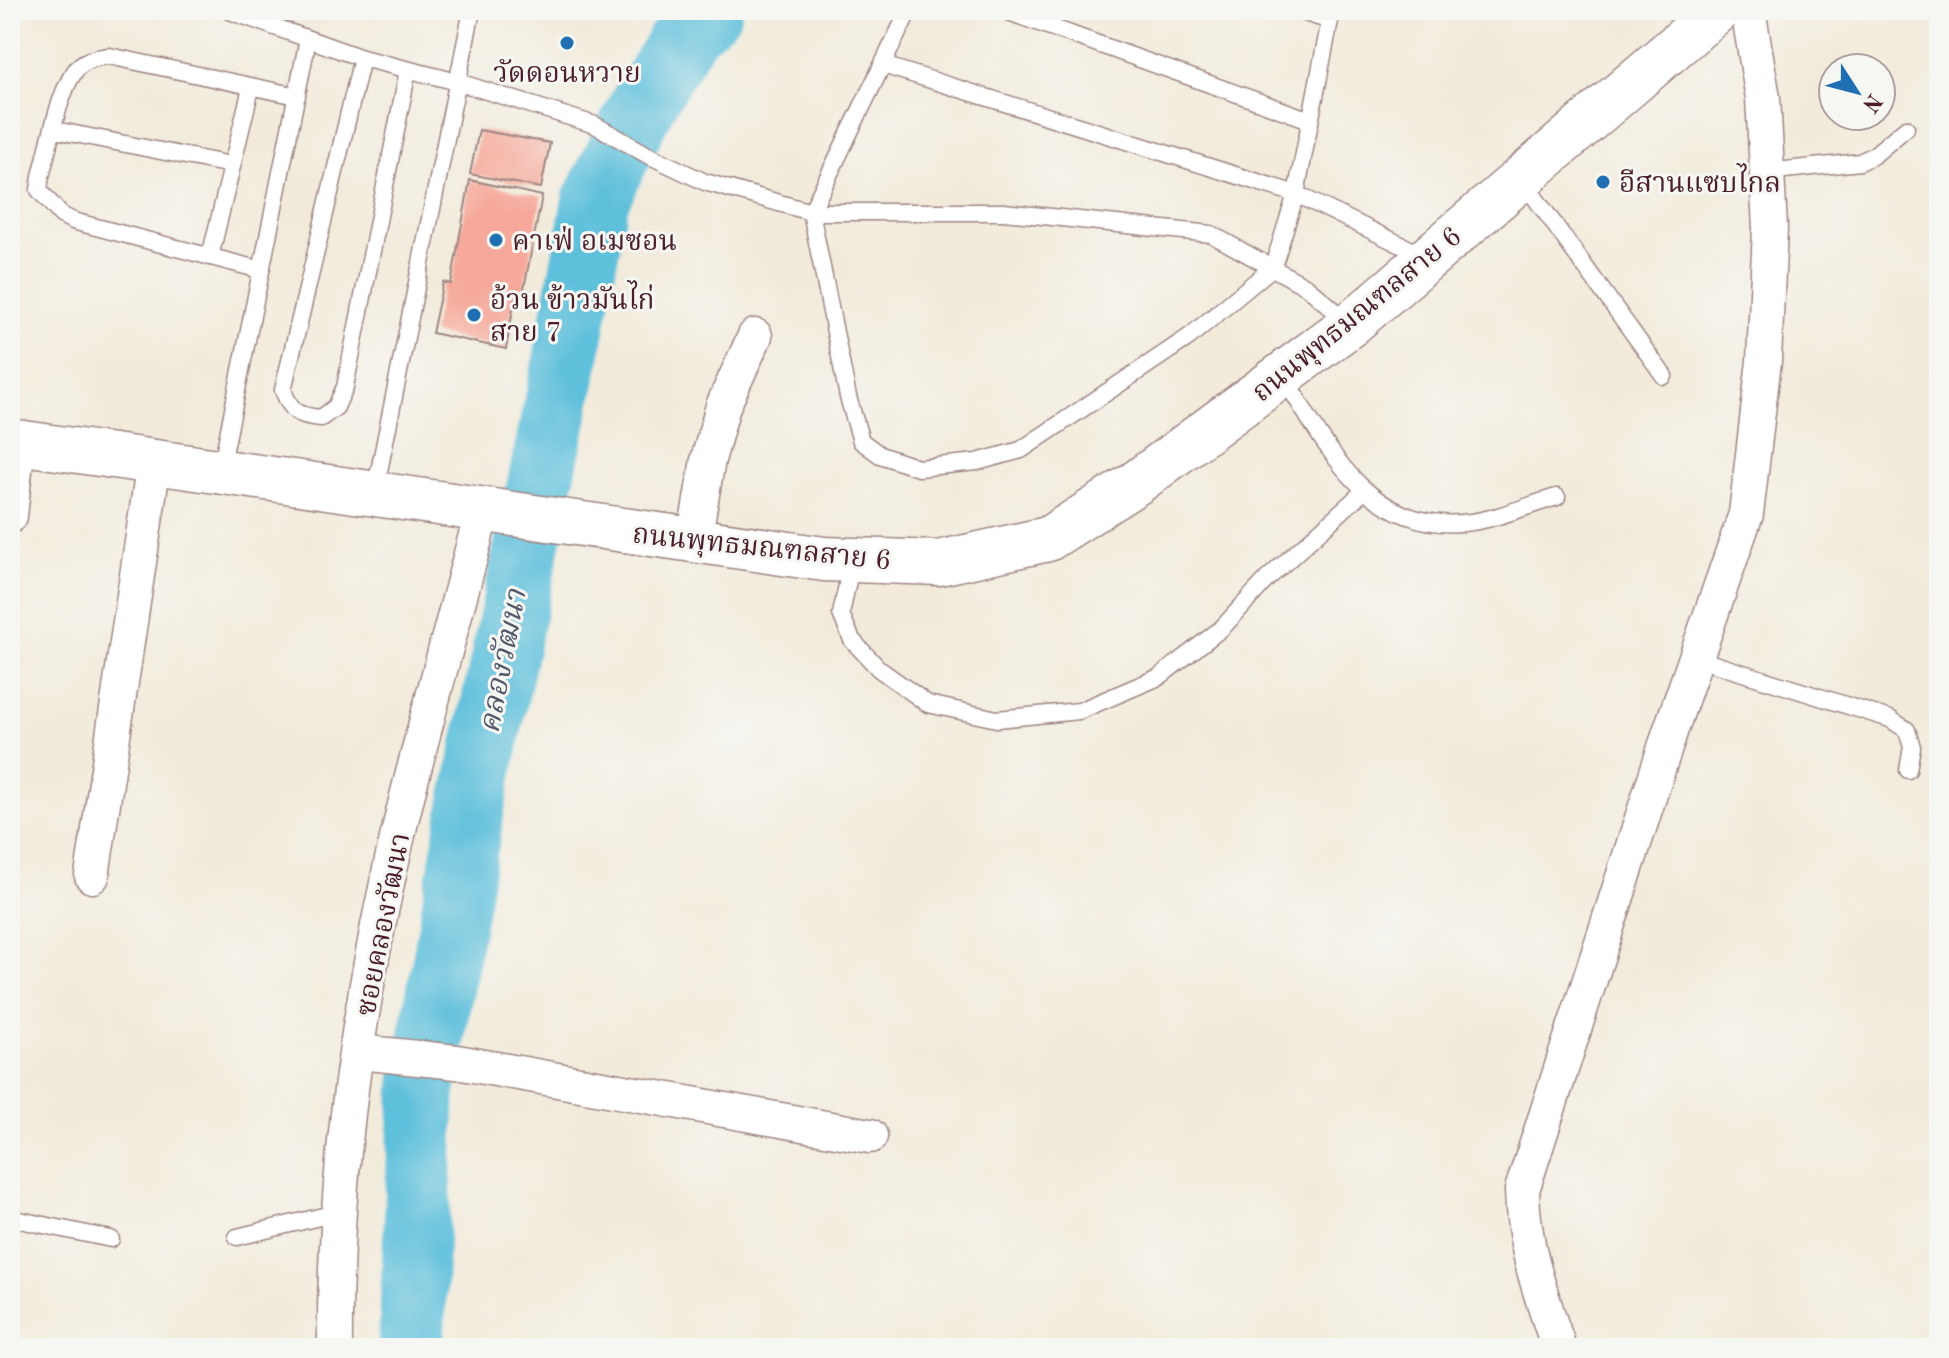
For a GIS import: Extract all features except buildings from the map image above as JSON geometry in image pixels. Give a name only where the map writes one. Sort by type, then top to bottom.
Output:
[{"type":"main road","name":"ถนนพุทธมณฑลสาย 6","points":[[14,442],[559,522],[853,560],[939,563],[1048,539],[1136,483],[1351,324],[1698,21]]},
{"type":"street","points":[[1559,1348],[1522,1227],[1522,1190],[1695,658],[1746,514],[1764,361],[1770,228],[1763,98],[1748,10]]},
{"type":"street","points":[[694,540],[711,446],[723,406],[755,336]]},
{"type":"street","points":[[10,516],[14,442]]},
{"type":"street","points":[[92,876],[154,462]]},
{"type":"street","name":"ซอยคลองวัฒนา","points":[[335,1348],[334,1297],[341,1212],[359,1052],[378,930],[403,814],[500,512]]},
{"type":"street","points":[[359,1052],[457,1062],[870,1136]]},
{"type":"lane","points":[[227,10],[362,58],[458,82],[595,125],[705,182],[811,212],[1004,212],[1211,234],[1307,287],[1351,324]]},
{"type":"lane","points":[[375,493],[472,10]]},
{"type":"lane","points":[[909,10],[811,212],[848,397],[861,441],[880,455],[918,468],[977,462],[1021,450],[1189,337],[1273,267],[1296,194],[1331,16],[1296,10]]},
{"type":"lane","points":[[1003,10],[1310,120]]},
{"type":"lane","points":[[221,471],[308,39]]},
{"type":"lane","points":[[261,270],[61,215],[39,190],[67,84],[76,69],[89,59],[109,56],[297,96]]},
{"type":"lane","points":[[362,58],[283,390],[289,408],[300,416],[321,418],[336,407],[345,387],[408,70]]},
{"type":"lane","points":[[883,65],[1296,194],[1429,258]]},
{"type":"lane","points":[[210,257],[251,88]]},
{"type":"lane","points":[[1767,172],[1860,162],[1874,155],[1906,128]]},
{"type":"lane","points":[[55,130],[231,165]]},
{"type":"lane","points":[[1519,176],[1664,376]]},
{"type":"lane","points":[[1283,374],[1339,465],[1364,491],[1392,509],[1425,521],[1464,523],[1557,497]]},
{"type":"lane","points":[[853,560],[841,614],[852,640],[879,669],[928,704],[997,719],[1079,711],[1159,677],[1222,628],[1267,579],[1364,491]]},
{"type":"lane","points":[[1695,658],[1890,719],[1907,730],[1912,747],[1908,770]]},
{"type":"lane","points":[[237,1237],[341,1212]]},
{"type":"lane","points":[[10,1218],[111,1239]]},
{"type":"waterway","name":"คลองวัฒนา","points":[[411,1348],[423,1086],[472,808],[566,361],[595,202],[644,101],[688,29],[709,10]]},
{"type":"place","name":"วัดดอนหวาย","points":[[567,43]]},
{"type":"place","name":"อีสานแซบไกล","points":[[1603,182]]},
{"type":"place","name":"คาเฟ่ อเมซอน","points":[[496,240]]},
{"type":"place","name":"อ้วน ข้าวมันไก่ สาย 7","points":[[474,315]]}]
